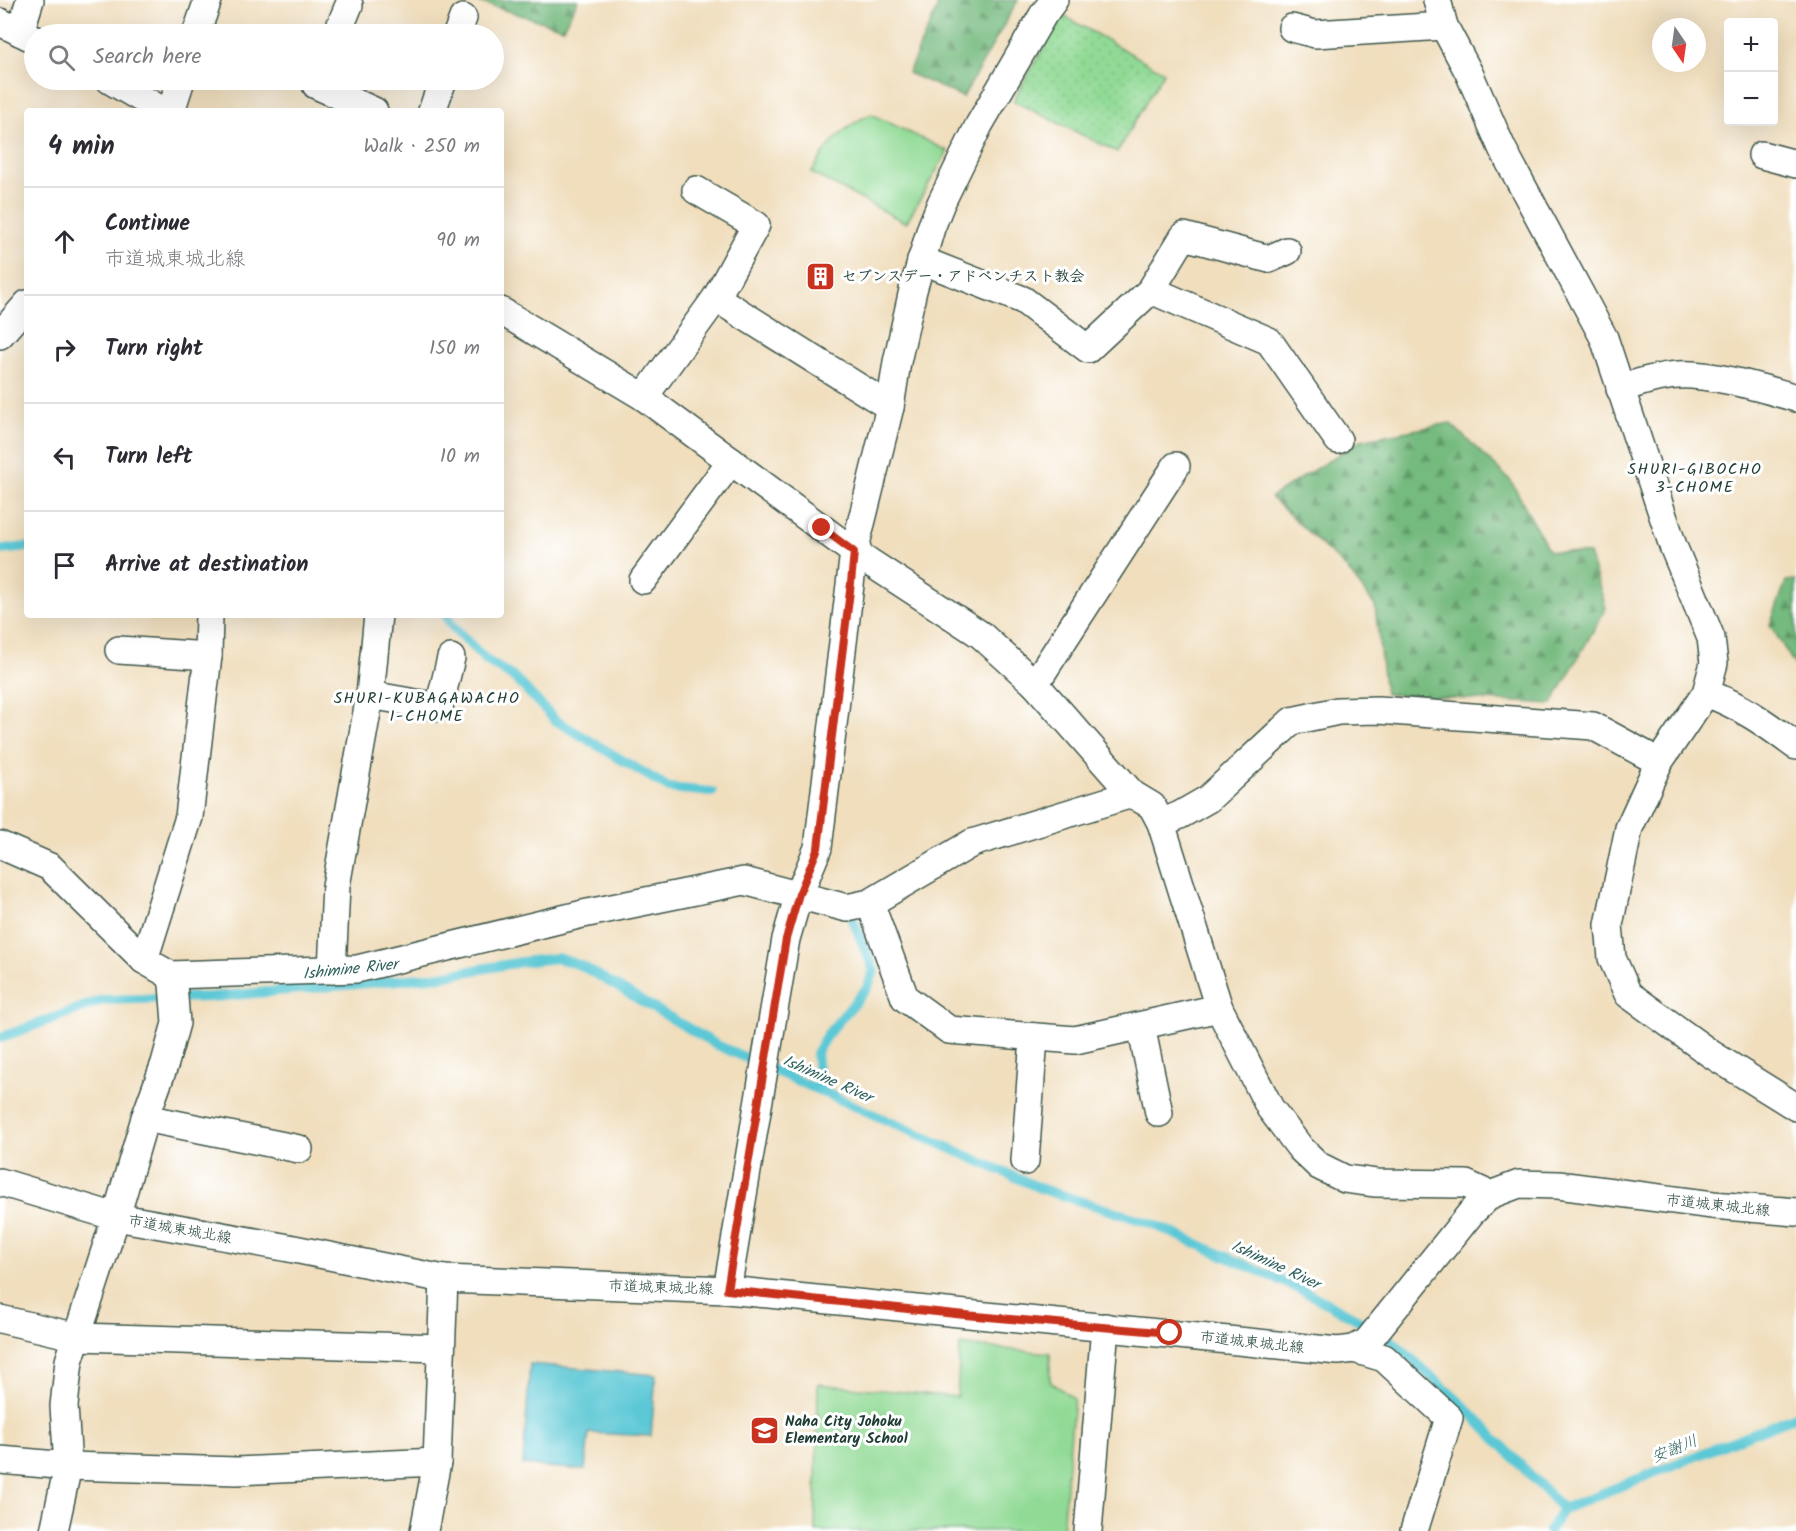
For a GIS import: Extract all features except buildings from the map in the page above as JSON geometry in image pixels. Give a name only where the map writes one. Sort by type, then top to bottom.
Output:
[{"type":"street","points":[[11,29],[30,0]]},
{"type":"street","points":[[200,24],[208,0]]},
{"type":"street","points":[[727,1290],[786,939],[799,894],[818,848],[854,552],[890,407],[897,362],[921,260],[941,203],[979,125],[1054,0]]},
{"type":"street","points":[[1437,0],[1443,26],[1469,73],[1502,148],[1604,338],[1673,546],[1711,638],[1714,663],[1706,693],[1659,762],[1629,828],[1609,925],[1612,958],[1628,994],[1711,1054],[1796,1107]]},
{"type":"street","points":[[341,24],[349,5]]},
{"type":"street","points":[[1292,28],[1315,34],[1443,26]]},
{"type":"street","points":[[127,90],[159,108]]},
{"type":"street","points":[[172,108],[178,90]]},
{"type":"street","points":[[327,90],[367,108]]},
{"type":"street","points":[[433,108],[439,90]]},
{"type":"street","points":[[1762,155],[1796,164]]},
{"type":"street","points":[[644,397],[716,298],[756,225],[696,190]]},
{"type":"street","points":[[921,260],[1023,300],[1088,349],[1151,290],[1184,236],[1269,259],[1287,251]]},
{"type":"street","points":[[1151,290],[1269,341],[1338,440]]},
{"type":"street","points":[[716,298],[890,407]]},
{"type":"street","points":[[0,335],[24,307]]},
{"type":"street","points":[[504,313],[644,397],[854,552],[981,635],[1035,684],[1132,794],[1152,806],[1161,823],[1218,1008],[1270,1108],[1300,1149],[1319,1166],[1345,1179],[1376,1184],[1466,1184],[1490,1195]]},
{"type":"street","points":[[1620,388],[1645,380],[1691,375],[1743,383],[1796,398]]},
{"type":"street","points":[[643,580],[731,461]]},
{"type":"street","points":[[1035,684],[1176,466]]},
{"type":"street","points":[[144,960],[189,817],[208,656],[209,618]]},
{"type":"street","points":[[333,970],[336,886],[370,695],[378,618]]},
{"type":"street","points":[[119,650],[208,656]]},
{"type":"street","points":[[370,695],[440,707],[451,658]]},
{"type":"street","points":[[1706,693],[1721,698],[1761,720],[1796,746]]},
{"type":"street","points":[[1161,823],[1208,799],[1292,721],[1338,711],[1378,710],[1593,726],[1659,762]]},
{"type":"street","points":[[0,845],[50,867],[144,960],[172,979],[357,969],[583,914],[744,881],[847,908],[870,903],[972,843],[1132,794]]},
{"type":"street","points":[[870,903],[905,998],[949,1030],[1075,1040],[1218,1008]]},
{"type":"street","points":[[54,1531],[68,1466],[64,1406],[69,1361],[176,1023],[172,979]]},
{"type":"street","points":[[1141,1026],[1159,1113]]},
{"type":"street","points":[[1025,1161],[1034,1036]]},
{"type":"street","points":[[145,1118],[299,1149]]},
{"type":"street","name":"市道城東城北線","points":[[0,1182],[116,1217],[444,1279],[727,1290],[1338,1351],[1360,1345],[1392,1312],[1471,1213],[1490,1195],[1518,1184],[1558,1185],[1713,1205],[1796,1212]]},
{"type":"street","points":[[424,1531],[437,1462],[444,1279]]},
{"type":"street","points":[[0,1319],[78,1337],[441,1348]]},
{"type":"street","points":[[1088,1531],[1105,1328]]},
{"type":"street","points":[[1360,1345],[1384,1358],[1449,1418],[1414,1531]]},
{"type":"street","points":[[0,1460],[68,1466],[237,1471],[437,1462]]},
{"type":"green space","points":[[472,0],[578,0],[563,28]]},
{"type":"green space","points":[[934,0],[1018,0],[963,97],[908,73],[938,6]]},
{"type":"green space","points":[[1062,15],[1164,72],[1117,152],[1013,101]]},
{"type":"green space","points":[[871,114],[948,151],[906,223],[811,173],[823,154],[843,131]]},
{"type":"green space","points":[[1450,423],[1511,481],[1549,551],[1589,554],[1606,608],[1552,704],[1385,694],[1375,606],[1347,569],[1271,497],[1361,440]]},
{"type":"green space","points":[[1796,580],[1796,667],[1770,625],[1786,581]]},
{"type":"green space","points":[[960,1345],[1050,1353],[1050,1381],[1074,1399],[1062,1531],[815,1531],[818,1384],[957,1397]]},
{"type":"water","points":[[530,1364],[656,1375],[651,1436],[589,1433],[585,1470],[523,1465]]},
{"type":"waterway","points":[[0,550],[24,547]]},
{"type":"waterway","points":[[448,618],[452,626],[486,660],[516,679],[555,720],[669,788],[712,792]]},
{"type":"waterway","points":[[820,1090],[816,1053],[826,1036],[867,988],[874,971],[853,920]]},
{"type":"waterway","name":"Ishimine River","points":[[0,1038],[102,1000],[213,997],[346,985],[441,976],[558,958],[582,966],[717,1045],[1042,1189],[1150,1223],[1304,1291],[1383,1333],[1465,1407],[1563,1509]]},
{"type":"waterway","name":"安謝川","points":[[1549,1531],[1563,1509],[1796,1416]]},
{"type":"place","name":"セブンスデー・アドベンチスト教会","points":[[821,276]]},
{"type":"place","name":"Naha City Johoku Elementary School","points":[[764,1430]]},
{"type":"district","name":"SHURI-GIBOCHO 3-CHOME","points":[[1695,477]]},
{"type":"district","name":"SHURI-KUBAGAWACHO 1-CHOME","points":[[427,706]]},
{"type":"route","points":[[822,528],[854,552],[818,848],[799,894],[786,939],[727,1290],[965,1315],[1170,1333]]}]
